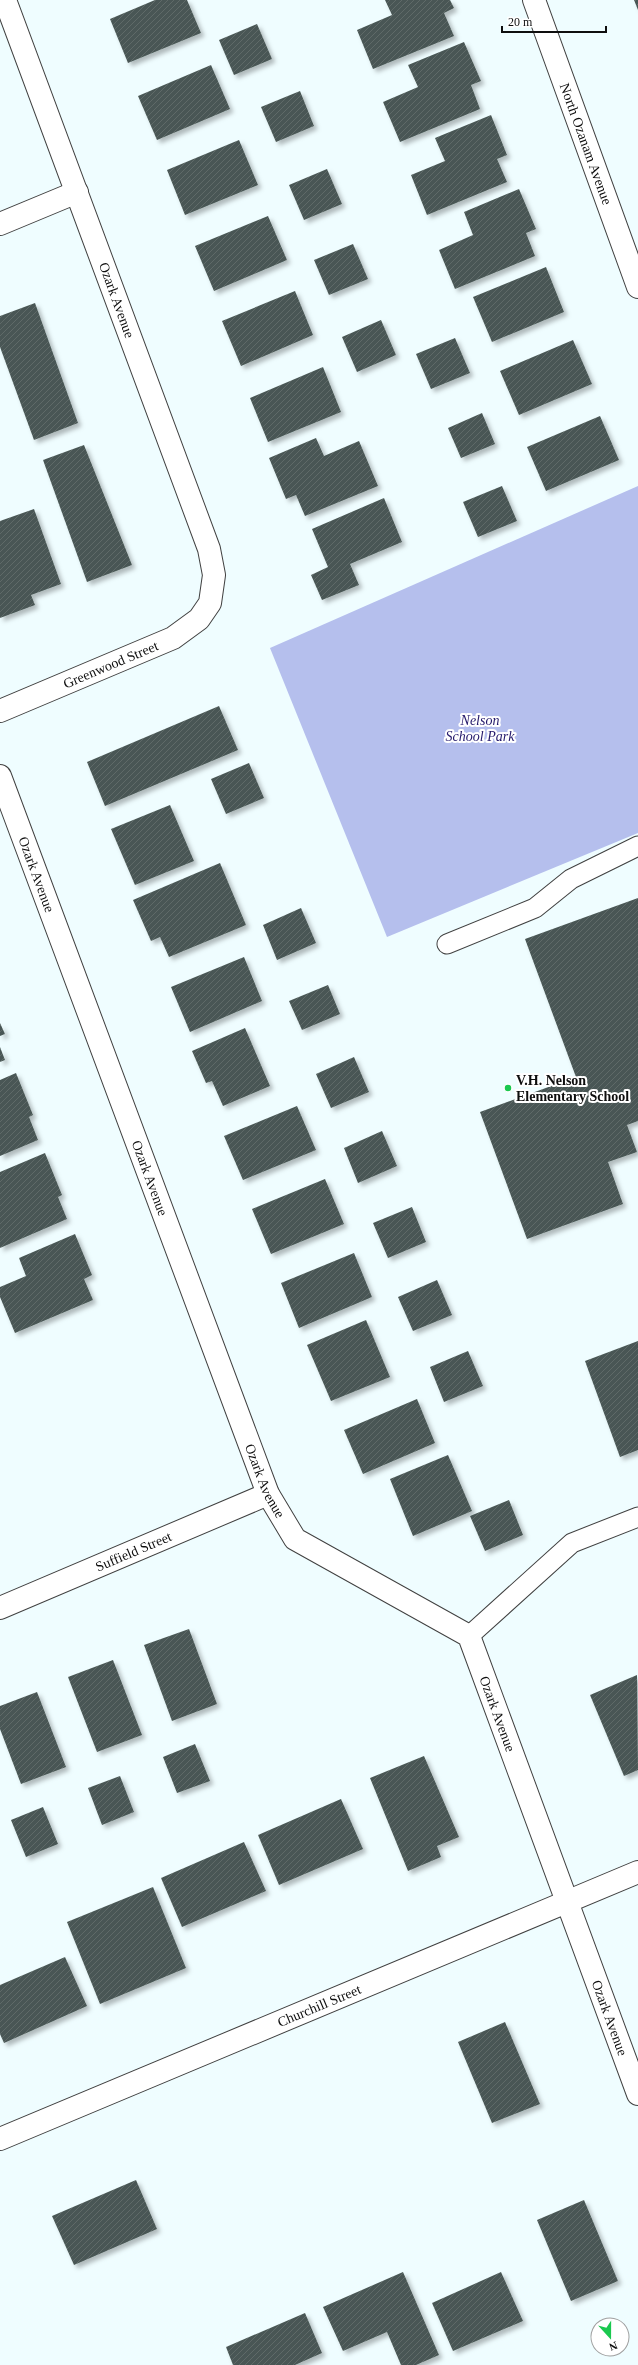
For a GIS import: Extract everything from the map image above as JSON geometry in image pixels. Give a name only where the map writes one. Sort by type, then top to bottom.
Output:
[{"type":"street","name":"Ozark Avenue","points":[[5,0],[209,549],[214,575],[210,603]]},
{"type":"street","name":"North Ozanam Avenue","points":[[534,0],[638,287]]},
{"type":"street","points":[[0,224],[77,192]]},
{"type":"street","name":"Greenwood Street","points":[[0,711],[173,638],[199,619],[210,603]]},
{"type":"street","name":"Ozark Avenue","points":[[0,776],[268,1494],[294,1539],[469,1636],[638,2094]]},
{"type":"street","name":"Suffield Street","points":[[0,1608],[268,1494]]},
{"type":"street","name":"Churchill Street","points":[[0,2139],[638,1872]]},
{"type":"lane","points":[[447,944],[535,908],[572,879],[638,846]]},
{"type":"lane","points":[[469,1636],[572,1543],[638,1518]]},
{"type":"green space","name":"Nelson School Park","points":[[638,486],[638,833],[387,937],[270,648]]},
{"type":"building","points":[[155,0],[187,0],[201,33],[128,63],[110,19]]},
{"type":"building","points":[[385,0],[450,0],[454,8],[444,13],[454,36],[373,69],[357,30],[392,15]]},
{"type":"building","points":[[634,0],[638,0],[638,10]]},
{"type":"building","points":[[257,24],[272,59],[234,75],[219,40]]},
{"type":"building","points":[[464,42],[481,81],[471,85],[480,109],[400,142],[383,102],[418,87],[408,65]]},
{"type":"building","points":[[211,65],[230,109],[157,140],[138,96]]},
{"type":"building","points":[[300,91],[314,126],[276,142],[261,107]]},
{"type":"building","points":[[491,115],[507,155],[497,159],[507,182],[427,215],[411,175],[445,161],[435,138]]},
{"type":"building","points":[[239,140],[258,185],[185,215],[167,170]]},
{"type":"building","points":[[327,169],[342,204],[304,220],[289,185]]},
{"type":"building","points":[[519,189],[536,229],[526,233],[535,256],[455,289],[439,250],[473,235],[464,212]]},
{"type":"building","points":[[268,216],[287,260],[214,291],[195,246]]},
{"type":"building","points":[[353,244],[368,279],[329,295],[314,260]]},
{"type":"building","points":[[546,267],[564,312],[492,342],[473,297]]},
{"type":"building","points":[[295,291],[313,335],[241,366],[222,321]]},
{"type":"building","points":[[35,303],[78,423],[34,440],[0,347],[0,316]]},
{"type":"building","points":[[381,320],[396,355],[357,372],[342,337]]},
{"type":"building","points":[[455,338],[470,373],[431,389],[416,354]]},
{"type":"building","points":[[573,340],[592,384],[519,415],[500,371]]},
{"type":"building","points":[[323,367],[341,412],[268,442],[250,398]]},
{"type":"building","points":[[482,413],[495,444],[461,458],[448,428]]},
{"type":"building","points":[[600,416],[619,460],[546,491],[527,447]]},
{"type":"building","points":[[316,438],[324,456],[359,441],[378,486],[305,516],[296,495],[286,499],[269,458]]},
{"type":"building","points":[[84,445],[132,565],[87,582],[43,460]]},
{"type":"building","points":[[502,486],[517,521],[478,537],[463,502]]},
{"type":"building","points":[[384,498],[402,542],[350,564],[359,585],[322,600],[311,575],[328,567],[312,529]]},
{"type":"building","points":[[34,509],[61,584],[31,595],[35,605],[0,618],[0,521]]},
{"type":"building","points":[[219,706],[238,750],[105,806],[87,762]]},
{"type":"building","points":[[249,763],[264,798],[226,814],[211,779]]},
{"type":"building","points":[[170,805],[194,861],[135,885],[111,829]]},
{"type":"building","points":[[220,863],[246,925],[169,957],[160,937],[151,941],[133,900]]},
{"type":"building","points":[[638,898],[638,1121],[627,1125],[637,1152],[608,1162],[623,1204],[527,1239],[480,1112],[576,1077],[525,939]]},
{"type":"building","points":[[301,908],[316,943],[277,960],[263,925]]},
{"type":"building","points":[[244,957],[262,1001],[190,1032],[171,987]]},
{"type":"building","points":[[328,985],[340,1014],[302,1030],[289,1001]]},
{"type":"building","points":[[0,1023],[5,1034],[0,1036]]},
{"type":"building","points":[[245,1028],[270,1086],[223,1106],[212,1081],[206,1083],[192,1051]]},
{"type":"building","points":[[0,1047],[5,1060],[0,1062]]},
{"type":"building","points":[[354,1057],[369,1092],[331,1108],[316,1074]]},
{"type":"building","points":[[16,1073],[33,1115],[29,1117],[38,1140],[0,1156],[0,1080]]},
{"type":"building","points":[[297,1106],[316,1150],[243,1180],[224,1136]]},
{"type":"building","points":[[382,1131],[397,1166],[358,1183],[344,1148]]},
{"type":"building","points":[[45,1153],[62,1195],[58,1197],[67,1219],[0,1248],[0,1172]]},
{"type":"building","points":[[325,1179],[344,1224],[271,1254],[252,1209]]},
{"type":"building","points":[[412,1207],[426,1242],[388,1258],[373,1223]]},
{"type":"building","points":[[75,1234],[92,1275],[84,1279],[93,1300],[15,1333],[0,1297],[0,1287],[26,1276],[19,1258]]},
{"type":"building","points":[[354,1253],[372,1297],[299,1328],[281,1283]]},
{"type":"building","points":[[437,1280],[452,1315],[413,1331],[398,1297]]},
{"type":"building","points":[[366,1320],[390,1377],[331,1401],[307,1345]]},
{"type":"building","points":[[638,1341],[638,1450],[620,1457],[585,1361]]},
{"type":"building","points":[[468,1351],[483,1386],[444,1402],[430,1367]]},
{"type":"building","points":[[417,1399],[435,1443],[363,1474],[344,1430]]},
{"type":"building","points":[[448,1455],[472,1511],[413,1536],[390,1479]]},
{"type":"building","points":[[509,1500],[523,1535],[485,1551],[470,1516]]},
{"type":"building","points":[[189,1629],[217,1704],[172,1721],[144,1645]]},
{"type":"building","points":[[113,1660],[142,1735],[97,1752],[68,1677]]},
{"type":"building","points":[[637,1675],[638,1770],[624,1776],[590,1695]]},
{"type":"building","points":[[37,1692],[66,1767],[21,1784],[0,1729],[0,1706]]},
{"type":"building","points":[[195,1744],[210,1781],[177,1793],[163,1757]]},
{"type":"building","points":[[424,1756],[459,1837],[437,1846],[441,1857],[408,1871],[370,1778]]},
{"type":"building","points":[[120,1776],[134,1812],[102,1825],[88,1788]]},
{"type":"building","points":[[341,1799],[363,1849],[279,1885],[258,1835]]},
{"type":"building","points":[[43,1807],[58,1844],[26,1857],[11,1820]]},
{"type":"building","points":[[244,1842],[266,1891],[182,1927],[161,1878]]},
{"type":"building","points":[[153,1887],[186,1968],[100,2004],[67,1922]]},
{"type":"building","points":[[65,1957],[87,2006],[4,2043],[0,2034],[0,1985]]},
{"type":"building","points":[[505,2022],[540,2104],[492,2123],[458,2042]]},
{"type":"building","points":[[136,2180],[157,2229],[74,2265],[52,2216]]},
{"type":"building","points":[[584,2200],[618,2281],[571,2301],[537,2220]]},
{"type":"building","points":[[403,2272],[439,2355],[416,2365],[401,2365],[387,2332],[343,2351],[323,2307]]},
{"type":"building","points":[[501,2272],[523,2321],[453,2351],[432,2303]]},
{"type":"building","points":[[305,2313],[322,2353],[295,2365],[233,2365],[226,2347]]},
{"type":"place","name":"V.H. Nelson Elementary School","points":[[508,1088]]}]
